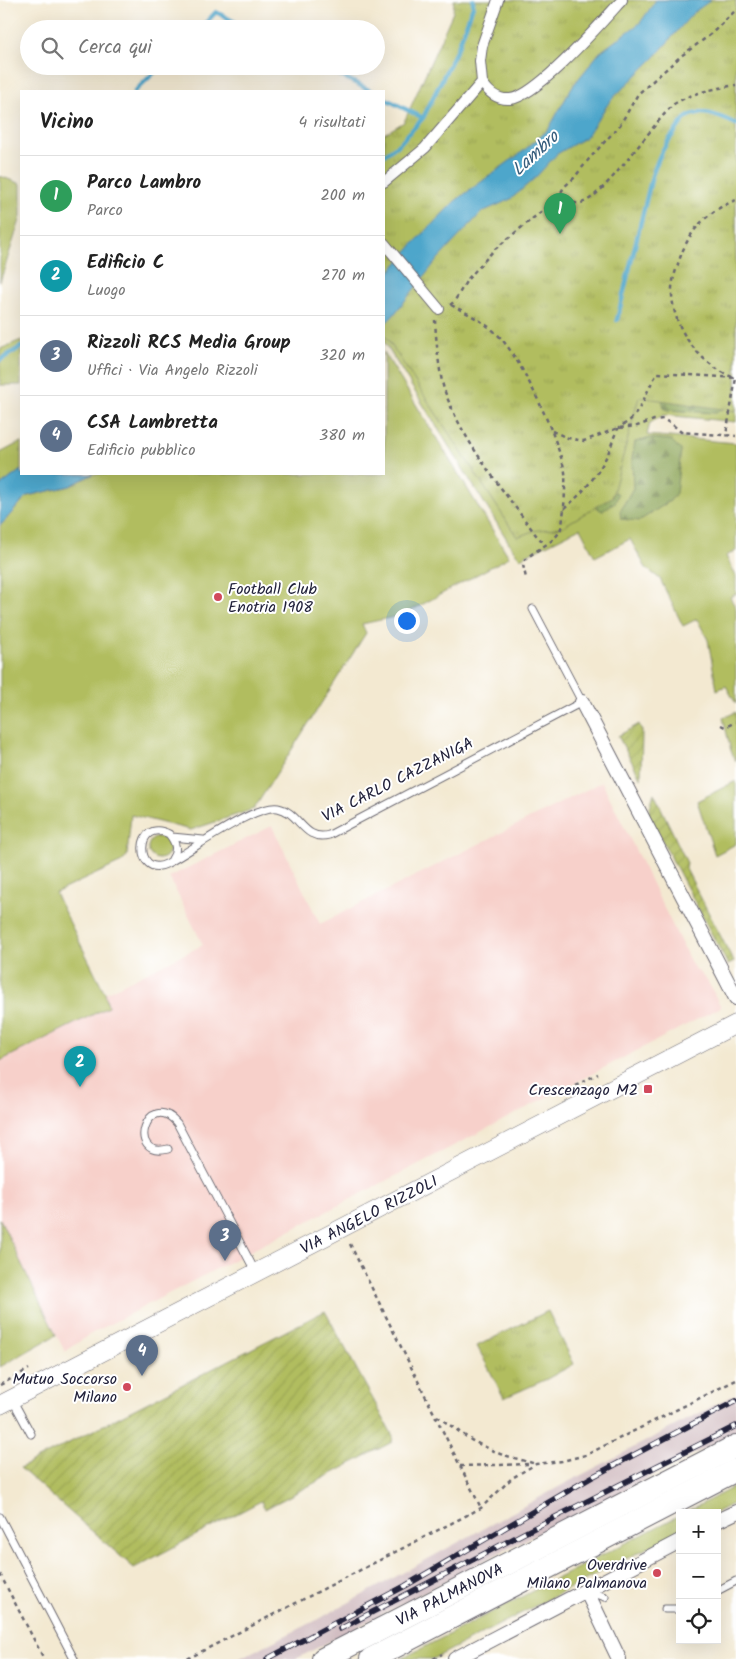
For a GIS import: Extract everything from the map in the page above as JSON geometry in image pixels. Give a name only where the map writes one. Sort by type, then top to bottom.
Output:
[{"type":"highway","name":"VIA PALMANOVA","points":[[324,1659],[736,1446]]},
{"type":"highway","name":"VIA PALMANOVA","points":[[372,1659],[736,1470]]},
{"type":"street","points":[[498,0],[482,46],[480,61],[482,82],[491,94],[498,98],[519,97],[535,88],[595,30],[622,0]]},
{"type":"street","points":[[385,181],[425,148],[482,82]]},
{"type":"street","points":[[386,245],[437,305]]},
{"type":"street","points":[[582,702],[736,998]]},
{"type":"street","name":"VIA ANGELO RIZZOLI","points":[[6,1402],[736,1024]]},
{"type":"street","points":[[721,1519],[736,1512]]},
{"type":"street","points":[[455,1659],[676,1543]]},
{"type":"street","points":[[586,1590],[619,1659]]},
{"type":"lane","points":[[533,609],[582,702]]},
{"type":"lane","name":"VIA CARLO CAZZANIGA","points":[[172,859],[258,811],[271,808],[280,808],[287,812],[313,835],[320,837],[329,835],[582,702]]},
{"type":"lane","points":[[172,837],[176,848],[172,859],[164,865],[152,864],[146,860],[142,851],[143,842],[151,833],[163,832],[172,837],[203,840]]},
{"type":"lane","points":[[168,1149],[157,1150],[152,1148],[144,1139],[146,1122],[155,1115],[167,1115],[177,1123],[256,1273]]},
{"type":"lane","points":[[6,1402],[31,1434]]},
{"type":"lane","points":[[0,1517],[74,1659]]},
{"type":"lane","points":[[721,1589],[736,1582]]},
{"type":"lane","points":[[586,1590],[605,1597]]},
{"type":"lane","points":[[665,1609],[676,1609]]},
{"type":"path","points":[[451,305],[471,274],[494,249],[558,198],[564,187],[620,125],[638,94],[681,56],[710,35],[736,10]]},
{"type":"path","points":[[558,198],[577,203],[590,199],[619,170],[674,104],[698,92],[736,85]]},
{"type":"path","points":[[736,200],[708,215],[694,229],[678,262],[672,290],[676,314],[688,340],[710,365],[736,378]]},
{"type":"path","points":[[526,578],[523,565],[525,560],[558,535],[562,527],[565,474],[551,430],[522,370],[508,348],[496,334],[482,322],[451,305],[437,305],[435,320],[445,392],[460,423],[484,464],[536,535],[545,544]]},
{"type":"path","points":[[551,430],[568,438],[584,440],[618,428],[631,420],[658,373],[736,378]]},
{"type":"path","points":[[726,435],[736,378]]},
{"type":"path","points":[[618,428],[637,426],[663,419],[673,424],[680,432],[736,436]]},
{"type":"path","points":[[563,510],[590,483],[609,449],[618,428]]},
{"type":"path","points":[[721,725],[726,728],[736,722]]},
{"type":"path","points":[[575,1085],[598,1074]]},
{"type":"path","points":[[350,1244],[481,1508]]},
{"type":"path","points":[[0,1385],[29,1369]]},
{"type":"path","points":[[459,1466],[536,1464],[562,1461],[586,1455],[736,1380]]},
{"type":"path","points":[[435,1414],[471,1440],[500,1454],[536,1464]]},
{"type":"path","points":[[187,1659],[481,1508],[512,1478],[536,1464]]},
{"type":"path","points":[[0,1574],[44,1659]]},
{"type":"shaded area","points":[[602,782],[692,965],[708,982],[721,1007],[87,1336],[65,1352],[0,1219],[0,1061],[108,1007],[105,993],[203,945],[169,877],[272,826],[320,924]]},
{"type":"shaded area","points":[[736,1394],[736,1432],[296,1659],[238,1659],[317,1620],[566,1483]]},
{"type":"green space","points":[[454,0],[736,0],[736,411],[639,397],[612,497],[562,527],[533,531],[517,537],[385,336],[385,133],[404,122],[453,12]]},
{"type":"green space","points":[[736,0],[736,422],[664,415],[650,423],[647,435],[736,443],[736,551],[726,556],[736,576],[736,594],[730,597],[736,608],[736,704],[726,686],[717,690],[708,640],[697,619],[683,626],[660,579],[646,568],[630,539],[595,557],[580,528],[520,558],[516,554],[385,344],[385,324]]},
{"type":"green space","points":[[0,176],[20,184],[20,220],[0,282]]},
{"type":"green space","points":[[20,340],[20,385],[0,385],[0,349]]},
{"type":"green space","name":"Football Club Enotria 1908","points":[[385,354],[509,557],[403,615],[362,624],[366,633],[254,809],[191,830],[131,815],[127,856],[122,862],[55,893],[105,993],[108,1007],[0,1061],[0,526],[27,496],[70,486],[91,475],[385,475]]},
{"type":"green space","points":[[662,399],[723,408],[716,413],[667,410],[664,408]]},
{"type":"green space","points":[[651,438],[671,440],[681,450],[676,493],[670,501],[639,521],[621,519],[620,511],[633,488],[632,459],[635,442]]},
{"type":"green space","points":[[20,443],[20,471],[0,486],[0,453]]},
{"type":"green space","points":[[616,492],[618,494],[615,503],[602,511],[596,507],[605,496]]},
{"type":"green space","points":[[736,712],[736,761],[731,751],[723,718]]},
{"type":"green space","points":[[639,724],[642,731],[641,779],[618,736]]},
{"type":"green space","points":[[736,781],[736,844],[715,855],[697,801]]},
{"type":"green space","points":[[654,793],[687,863],[686,869],[734,962],[728,965],[648,814]]},
{"type":"green space","points":[[159,837],[167,840],[170,848],[167,856],[159,859],[151,856],[148,848],[151,840]]},
{"type":"green space","points":[[0,1219],[56,1335],[0,1367]]},
{"type":"green space","points":[[325,1311],[393,1436],[392,1442],[265,1509],[261,1501],[134,1568],[20,1468]]},
{"type":"green space","points":[[548,1311],[574,1364],[547,1379],[504,1398],[477,1346]]},
{"type":"green space","points":[[736,1486],[736,1502],[721,1510],[692,1509]]},
{"type":"green space","points":[[676,1517],[676,1533],[433,1659],[401,1659]]},
{"type":"water","name":"Lambro","points":[[656,0],[711,0],[693,13],[654,58],[610,101],[586,137],[557,154],[535,178],[511,199],[482,212],[438,259],[385,324],[385,278],[414,243],[455,201],[522,152],[548,130],[572,87],[600,52],[640,23]]},
{"type":"water","points":[[20,471],[20,475],[91,475],[70,486],[27,496],[0,526],[0,486]]},
{"type":"waterway","points":[[385,154],[399,144],[423,118],[458,47],[473,6],[473,0]]},
{"type":"waterway","points":[[208,20],[216,12],[231,20]]},
{"type":"waterway","points":[[136,90],[152,75]]},
{"type":"waterway","points":[[340,75],[369,90]]},
{"type":"waterway","points":[[385,99],[423,118]]},
{"type":"waterway","points":[[617,320],[652,176],[664,148],[682,122],[691,115],[697,113],[710,114],[736,124]]},
{"type":"waterway","points":[[0,360],[20,348]]},
{"type":"railway","points":[[267,1659],[405,1586],[592,1477],[736,1401]]},
{"type":"railway","points":[[340,1629],[736,1426]]},
{"type":"place","name":"Parco Lambro","points":[[560,234]]},
{"type":"place","name":"Football Club Enotria 1908","points":[[218,597]]},
{"type":"place","name":"Edificio C","points":[[80,1087]]},
{"type":"place","name":"Crescenzago M2","points":[[648,1089]]},
{"type":"place","name":"Rizzoli RCS Media Group","points":[[225,1261]]},
{"type":"place","name":"CSA Lambretta","points":[[142,1376]]},
{"type":"place","name":"Mutuo Soccorso Milano","points":[[127,1387]]},
{"type":"place","name":"Overdrive Milano Palmanova","points":[[657,1573]]}]
